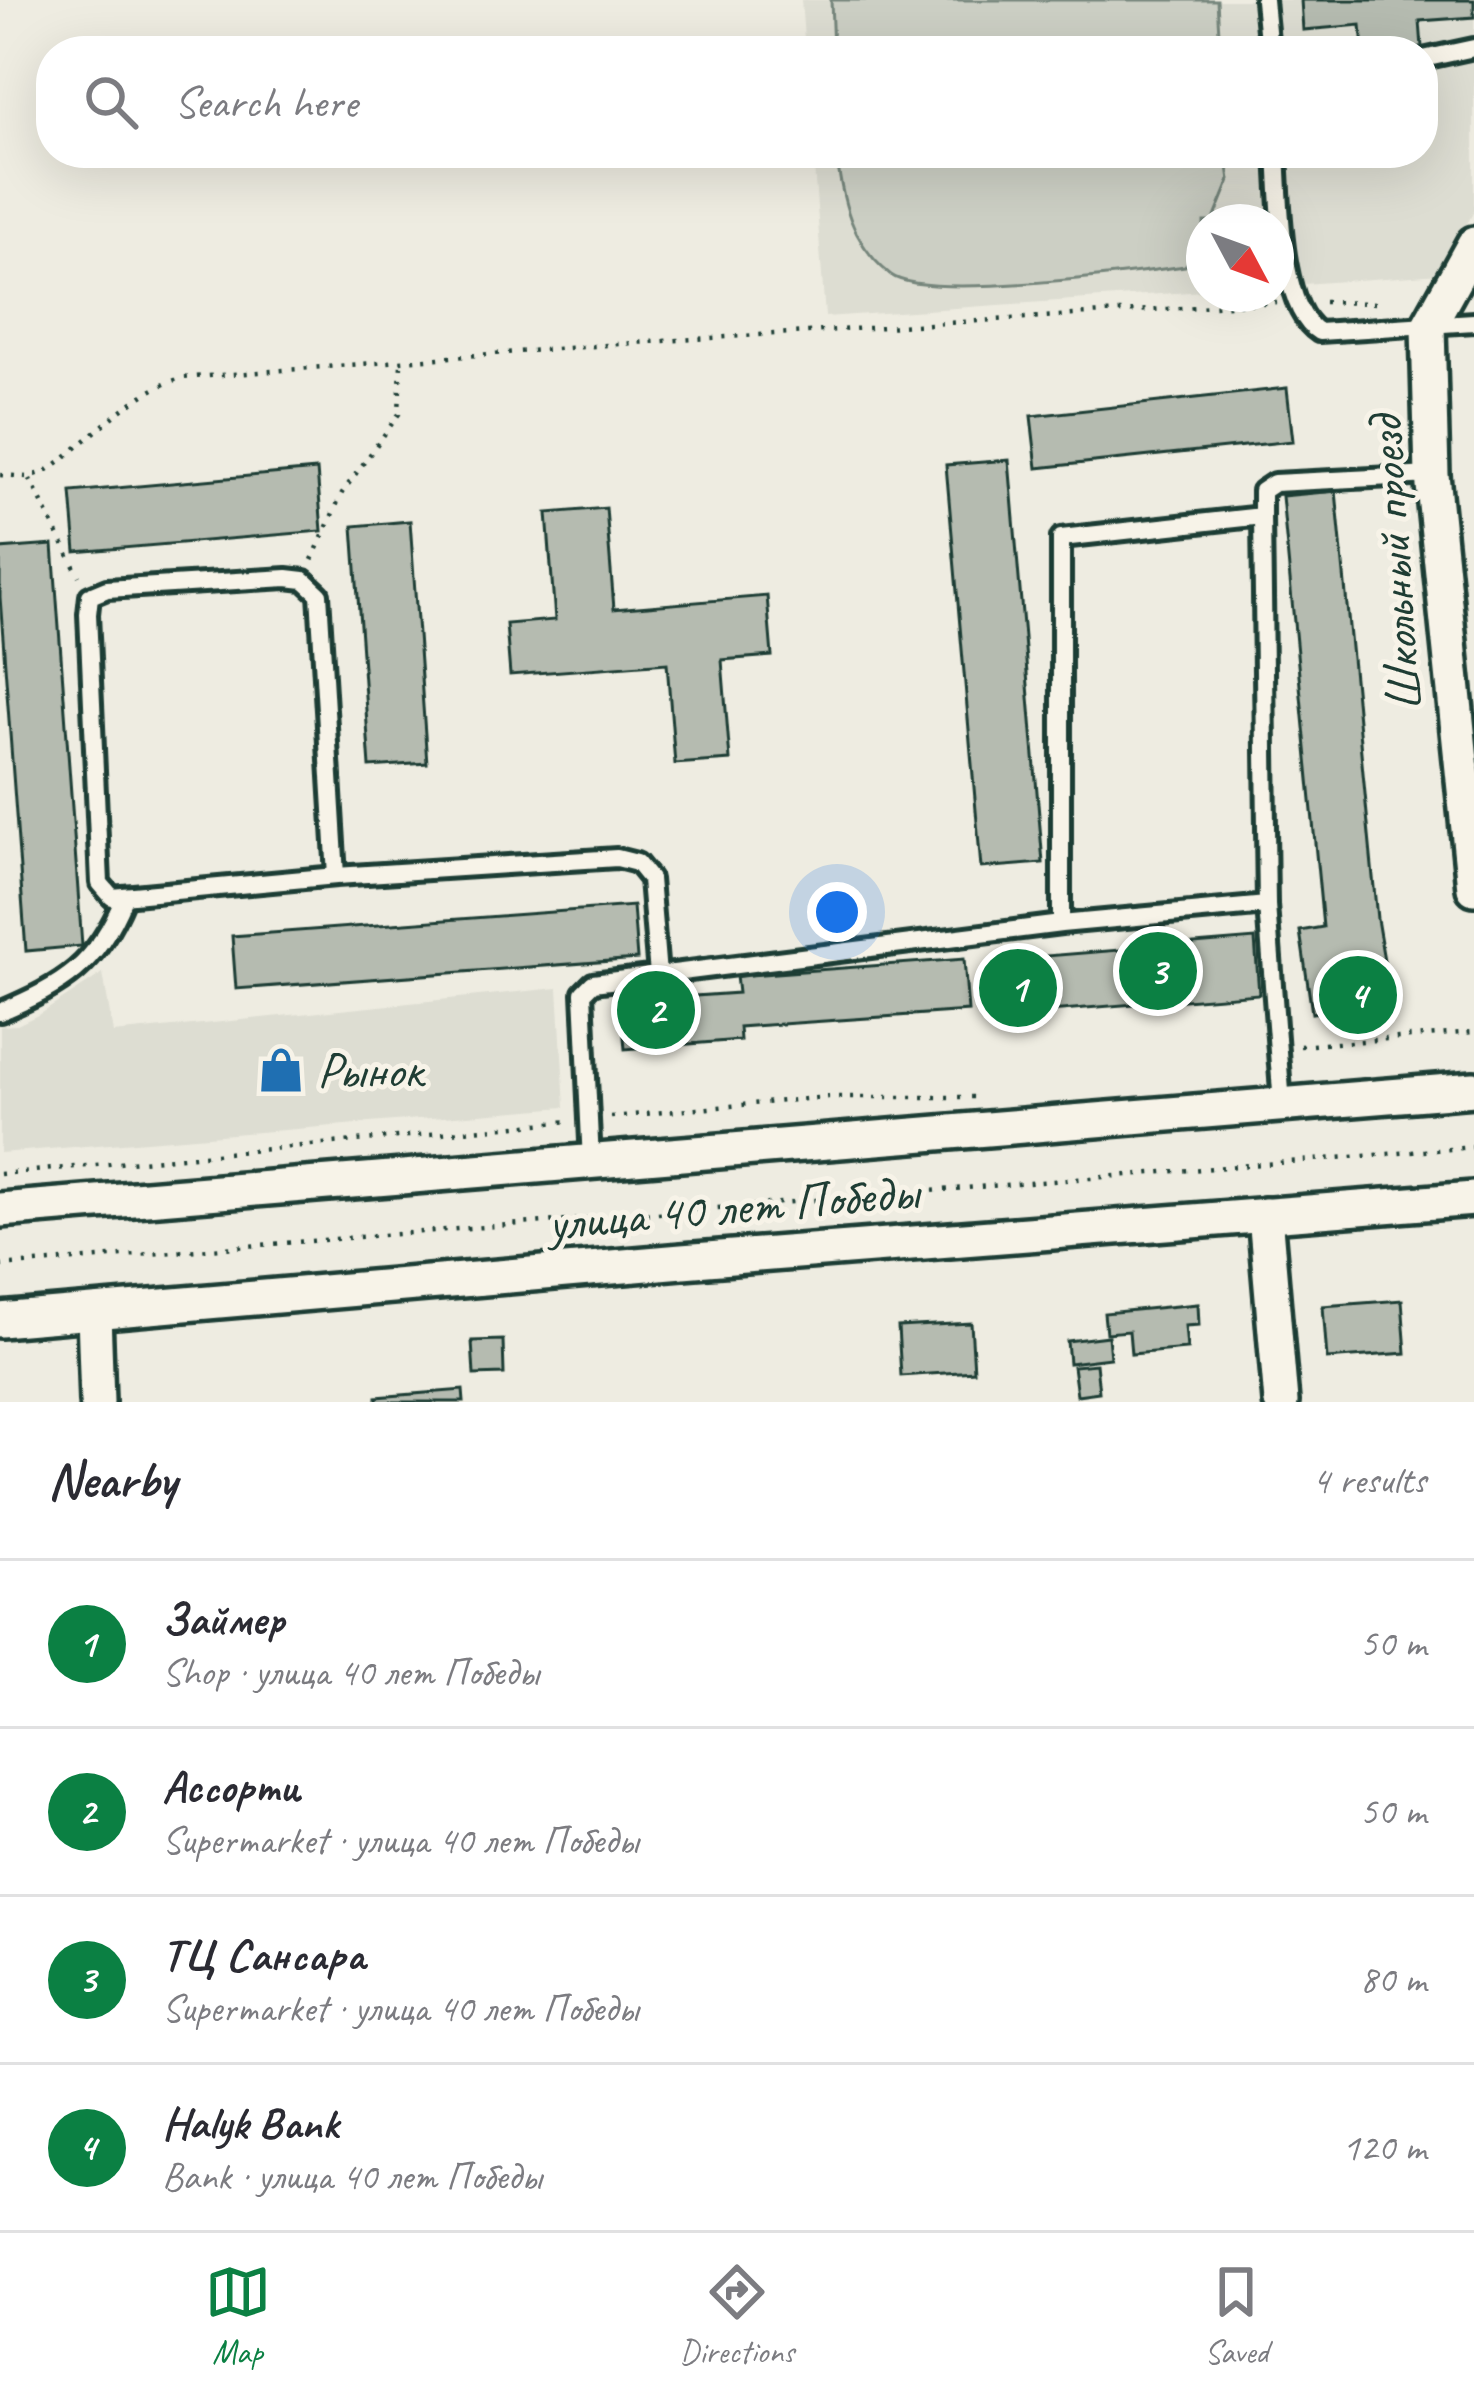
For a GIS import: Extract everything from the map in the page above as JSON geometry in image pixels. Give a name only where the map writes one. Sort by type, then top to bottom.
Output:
[{"type":"street","points":[[1428,327],[1474,244]]},
{"type":"street","name":"Школьный проезд","points":[[1428,327],[1432,475],[1474,888]]},
{"type":"street","name":"улица 40 лет Победы","points":[[0,1210],[1474,1089]]},
{"type":"street","name":"улица 40 лет Победы","points":[[0,1320],[1474,1198]]},
{"type":"street","points":[[1265,1215],[1281,1402]]},
{"type":"street","points":[[94,1314],[97,1402]]},
{"type":"lane","points":[[1264,0],[1268,36]]},
{"type":"lane","points":[[1438,56],[1474,48]]},
{"type":"lane","points":[[1278,168],[1284,248],[1297,301],[1310,327],[1319,332],[1474,322]]},
{"type":"lane","points":[[1282,1105],[1267,905],[1262,491],[1274,483],[1432,475]]},
{"type":"lane","points":[[1060,924],[1061,538],[1262,516]]},
{"type":"lane","points":[[336,876],[319,594],[304,580],[107,589],[91,596],[100,883],[112,897],[336,876],[617,858],[638,863],[650,879],[658,974]]},
{"type":"lane","points":[[0,1012],[42,994],[85,964],[109,934],[124,898]]},
{"type":"lane","points":[[591,1162],[584,993],[593,983],[1060,924],[1267,905]]},
{"type":"path","points":[[0,475],[28,477],[64,459],[164,382],[182,378],[1297,301],[1380,303]]},
{"type":"path","points":[[304,580],[342,494],[399,414],[401,363]]},
{"type":"path","points":[[28,477],[91,596]]},
{"type":"path","points":[[1278,1048],[1474,1032]]},
{"type":"path","points":[[0,1174],[828,1097],[984,1098]]},
{"type":"path","points":[[0,1266],[1474,1147]]},
{"type":"shaded area","points":[[801,0],[1474,0],[1474,211],[1440,274],[1294,285],[1294,204],[1186,204],[1186,292],[825,317],[814,168],[1438,168],[1438,36],[804,36]]},
{"type":"shaded area","points":[[831,0],[1217,0],[1219,36],[832,36]]},
{"type":"shaded area","points":[[839,168],[1228,168],[1230,180],[1220,204],[1186,204],[1185,266],[1032,283],[944,286],[891,275],[857,235]]},
{"type":"shaded area","name":"Рынок","points":[[103,973],[113,1033],[558,988],[565,1107],[0,1153],[0,1026],[17,1025],[42,1013]]},
{"type":"building","points":[[1301,0],[1474,0],[1474,17],[1420,21],[1421,36],[1362,36],[1361,25],[1303,30]]},
{"type":"building","points":[[1287,388],[1293,441],[1037,468],[1031,416]]},
{"type":"building","points":[[1009,460],[1043,863],[981,868],[946,465]]},
{"type":"building","points":[[317,470],[322,531],[76,552],[71,492]]},
{"type":"building","points":[[1336,491],[1377,919],[1391,1002],[1312,1013],[1300,931],[1323,927],[1282,496]]},
{"type":"building","points":[[606,508],[614,609],[767,596],[772,656],[722,660],[730,760],[675,764],[667,663],[510,675],[506,624],[555,620],[547,513]]},
{"type":"building","points":[[410,521],[427,763],[370,767],[353,526]]},
{"type":"building","points":[[53,545],[82,946],[26,951],[0,549]]},
{"type":"building","points":[[633,906],[637,959],[236,989],[232,936]]},
{"type":"building","points":[[1255,939],[1259,994],[1001,1015],[997,960]]},
{"type":"building","points":[[964,959],[968,1011],[739,1027],[740,1040],[625,1049],[621,1001],[738,993],[736,976]]},
{"type":"building","points":[[1402,1300],[1406,1353],[1327,1359],[1323,1306]]},
{"type":"building","points":[[1198,1304],[1199,1325],[1185,1326],[1187,1349],[1131,1354],[1129,1331],[1106,1333],[1104,1313]]},
{"type":"building","points":[[971,1323],[974,1371],[901,1376],[898,1327]]},
{"type":"building","points":[[1108,1336],[1110,1358],[1069,1363],[1067,1341]]},
{"type":"building","points":[[503,1340],[504,1374],[474,1375],[472,1341]]},
{"type":"building","points":[[1096,1364],[1099,1392],[1077,1395],[1073,1366]]},
{"type":"building","points":[[463,1390],[464,1402],[377,1402],[377,1397]]},
{"type":"place","name":"ТЦ Сансара","points":[[1158,971]]},
{"type":"place","name":"Займер","points":[[1018,988]]},
{"type":"place","name":"Halyk Bank","points":[[1358,995]]},
{"type":"place","name":"Ассорти","points":[[656,1010]]},
{"type":"place","name":"Рынок","points":[[281,1070]]}]
